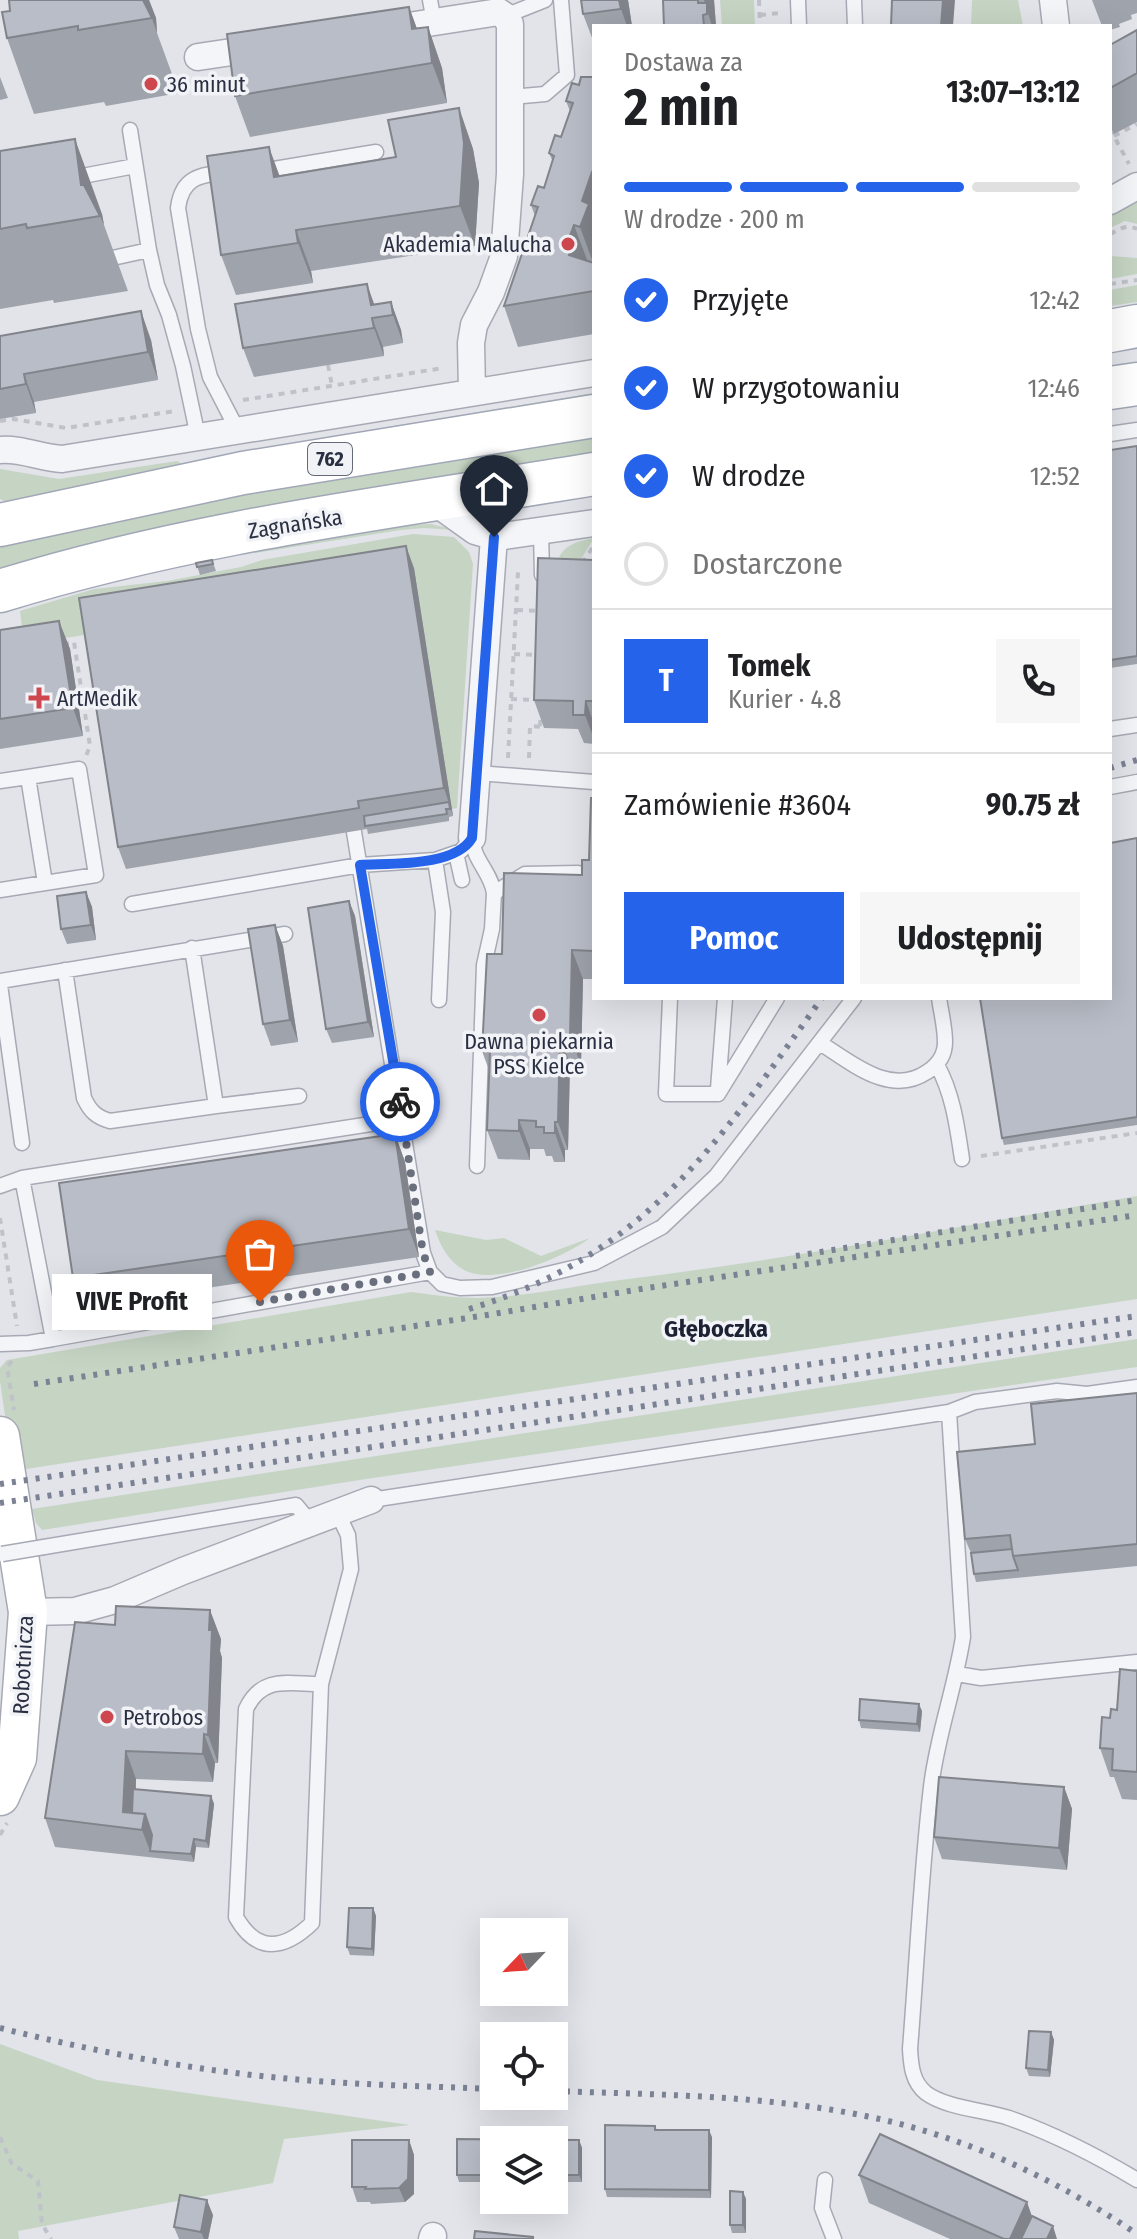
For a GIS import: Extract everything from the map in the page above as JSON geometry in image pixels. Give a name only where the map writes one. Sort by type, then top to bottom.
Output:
[{"type":"main road","points":[[1112,331],[1137,326]]},
{"type":"main road","points":[[1112,388],[1137,384]]},
{"type":"main road","name":"762","points":[[6,520],[243,473],[592,416]]},
{"type":"main road","name":"Zagnańska","points":[[0,591],[153,550],[249,531],[592,474]]},
{"type":"street","points":[[1053,0],[1056,24]]},
{"type":"street","points":[[357,34],[432,11],[499,12],[510,24],[510,174],[504,256],[491,292],[474,325],[471,343],[472,392]]},
{"type":"street","points":[[198,57],[295,43]]},
{"type":"street","points":[[1112,199],[1133,175]]},
{"type":"street","points":[[0,450],[19,450],[44,458],[62,459],[592,373]]},
{"type":"street","points":[[433,501],[475,531],[494,537],[592,523]]},
{"type":"street","points":[[464,846],[477,773],[494,537]]},
{"type":"street","name":"Robotnicza","points":[[0,1436],[28,1612],[18,1684],[17,1758],[2,1787]]},
{"type":"street","points":[[28,1612],[75,1611],[115,1600],[371,1500]]},
{"type":"lane","points":[[505,16],[545,0]]},
{"type":"lane","points":[[511,97],[545,94],[567,75],[561,0]]},
{"type":"lane","points":[[798,0],[799,24]]},
{"type":"lane","points":[[854,0],[855,24]]},
{"type":"lane","points":[[130,130],[149,250],[183,366],[198,437]]},
{"type":"lane","points":[[254,179],[252,168],[274,169],[376,152]]},
{"type":"lane","points":[[61,176],[73,178],[135,166]]},
{"type":"lane","points":[[237,170],[196,177],[183,189],[178,208],[198,329],[210,377],[238,431]]},
{"type":"lane","points":[[108,259],[149,250]]},
{"type":"lane","points":[[1112,434],[1137,430]]},
{"type":"lane","points":[[541,532],[542,578]]},
{"type":"lane","points":[[1112,729],[1137,725]]},
{"type":"lane","points":[[0,781],[79,769],[96,875],[0,890]]},
{"type":"lane","points":[[477,773],[592,782]]},
{"type":"lane","points":[[28,777],[45,883]]},
{"type":"lane","points":[[1112,787],[1137,782]]},
{"type":"lane","points":[[354,832],[423,1253],[430,1272],[442,1284],[460,1288],[492,1287],[594,1263],[662,1227],[716,1176],[852,1000]]},
{"type":"lane","points":[[132,904],[360,865],[435,860],[464,846]]},
{"type":"lane","points":[[462,880],[464,846]]},
{"type":"lane","points":[[464,846],[492,882],[494,893],[492,929],[484,965],[477,1166]]},
{"type":"lane","points":[[435,860],[443,912],[439,1000]]},
{"type":"lane","points":[[494,893],[525,874],[578,873]]},
{"type":"lane","points":[[22,1143],[0,983],[285,934]]},
{"type":"lane","points":[[192,948],[216,1106]]},
{"type":"lane","points":[[65,970],[84,1098],[90,1110],[100,1118],[110,1121],[299,1096]]},
{"type":"lane","points":[[670,1000],[666,1094],[718,1094]]},
{"type":"lane","points":[[718,1094],[725,1000]]},
{"type":"lane","points":[[718,1094],[776,1000]]},
{"type":"lane","points":[[820,1043],[886,1081],[910,1081],[937,1065],[943,1056],[945,1043],[939,1000]]},
{"type":"lane","points":[[937,1065],[955,1113],[962,1159]]},
{"type":"lane","points":[[0,1186],[22,1178],[403,1119]]},
{"type":"lane","points":[[22,1178],[53,1339]]},
{"type":"lane","points":[[0,1344],[53,1339],[430,1272]]},
{"type":"lane","points":[[371,1500],[949,1412],[975,1402],[1002,1398],[1057,1391],[1087,1394],[1137,1387]]},
{"type":"lane","points":[[949,1412],[963,1637],[931,1785],[910,2049],[914,2079],[929,2095],[1009,2118],[1102,2159],[1137,2180]]},
{"type":"lane","points":[[1,1554],[296,1505],[310,1522]]},
{"type":"lane","points":[[321,1684],[269,1684],[254,1693],[246,1709],[236,1917],[246,1934],[259,1943],[282,1943],[299,1935],[312,1923],[321,1684],[351,1569],[348,1535],[337,1512]]},
{"type":"lane","points":[[957,1674],[981,1678],[1137,1662]]},
{"type":"lane","points":[[825,2180],[822,2208],[834,2239]]},
{"type":"path","points":[[759,0],[760,24]]},
{"type":"path","points":[[1114,136],[1137,124]]},
{"type":"path","points":[[1112,132],[1133,175]]},
{"type":"path","points":[[1112,233],[1122,227],[1137,229]]},
{"type":"path","points":[[1112,284],[1137,280]]},
{"type":"path","points":[[328,365],[332,386]]},
{"type":"path","points":[[235,401],[443,368]]},
{"type":"path","points":[[0,421],[13,419],[66,428],[183,410]]},
{"type":"path","points":[[577,572],[592,548]]},
{"type":"path","points":[[509,750],[518,572]]},
{"type":"path","points":[[517,610],[547,612]]},
{"type":"path","points":[[59,645],[74,642],[90,746],[79,769]]},
{"type":"path","points":[[514,654],[546,656]]},
{"type":"path","points":[[511,699],[543,701],[542,726],[530,726],[529,777]]},
{"type":"path","points":[[962,1159],[1137,1133]]},
{"type":"path","points":[[0,1218],[18,1333]]},
{"type":"path","points":[[0,2137],[12,2164],[38,2181],[42,2224],[51,2239]]},
{"type":"green space","points":[[720,0],[754,0],[755,24],[722,24]]},
{"type":"green space","points":[[972,0],[1018,0],[1023,24],[971,24]]},
{"type":"green space","points":[[1137,198],[1137,224],[1125,221],[1112,227],[1112,213]]},
{"type":"green space","points":[[1112,256],[1137,258],[1137,274],[1112,279]]},
{"type":"green space","points":[[1137,285],[1137,302],[1112,306],[1112,290]]},
{"type":"green space","points":[[592,393],[592,404],[311,441]]},
{"type":"green space","points":[[592,429],[592,461],[0,579],[0,538]]},
{"type":"green space","points":[[177,461],[184,465],[11,504],[0,499],[0,469],[59,479]]},
{"type":"green space","points":[[431,524],[455,530],[401,530],[255,553],[250,549],[339,529]]},
{"type":"green space","points":[[413,534],[454,537],[469,552],[473,564],[457,808],[452,809],[414,568],[92,678],[84,635],[39,642],[22,627],[20,611],[94,589],[167,581],[262,560]]},
{"type":"green space","points":[[592,538],[575,569],[558,560],[568,547]]},
{"type":"green space","points":[[1137,1196],[1137,1299],[13,1471],[0,1381],[0,1368],[7,1360],[411,1292],[497,1297],[692,1271]]},
{"type":"green space","points":[[435,1230],[486,1240],[504,1238],[541,1256],[590,1238],[529,1268],[494,1275],[464,1270],[449,1258]]},
{"type":"green space","points":[[1137,1339],[1137,1367],[366,1479],[42,1530],[36,1523],[32,1509]]},
{"type":"green space","points":[[0,2044],[97,2080],[410,2125],[284,2139],[273,2183],[18,2231],[19,2239],[0,2239]]},
{"type":"building","points":[[9,0],[143,0],[152,18],[7,38],[2,12],[10,11]]},
{"type":"building","points":[[581,0],[619,0],[621,9],[583,14]]},
{"type":"building","points":[[663,0],[707,3],[704,24],[664,24]]},
{"type":"building","points":[[892,0],[943,0],[941,24],[891,24]]},
{"type":"building","points":[[409,7],[412,29],[428,27],[432,63],[235,96],[227,34]]},
{"type":"building","points":[[1137,30],[1137,73],[1112,87],[1112,44]]},
{"type":"building","points":[[581,77],[592,77],[592,172],[582,201],[589,204],[580,227],[574,225],[565,249],[570,251],[569,255],[592,262],[592,291],[504,306],[538,207],[531,205],[538,186],[544,188],[554,156],[549,153],[555,135],[561,137],[573,103],[566,101],[572,83],[579,85]]},
{"type":"building","points":[[459,108],[464,143],[460,206],[296,230],[298,243],[221,255],[207,156],[269,147],[274,177],[396,157],[388,120]]},
{"type":"building","points":[[75,139],[81,185],[84,185],[100,216],[27,228],[26,224],[0,229],[0,151]]},
{"type":"building","points":[[367,284],[371,305],[391,302],[393,315],[372,318],[374,328],[243,348],[235,304]]},
{"type":"building","points":[[141,311],[148,352],[24,374],[26,384],[0,389],[0,336]]},
{"type":"building","points":[[1137,446],[1137,656],[1112,660],[1112,450]]},
{"type":"building","points":[[406,546],[444,788],[358,801],[359,808],[118,847],[79,598]]},
{"type":"building","points":[[538,558],[592,560],[592,701],[586,701],[585,715],[573,715],[573,701],[534,700]]},
{"type":"building","points":[[212,560],[213,564],[197,567],[196,563]]},
{"type":"building","points":[[59,621],[73,708],[0,719],[0,630]]},
{"type":"building","name":"Dawna piekarnia PSS Kielce","points":[[592,798],[592,951],[572,950],[570,1036],[560,1036],[558,1122],[555,1122],[555,1133],[544,1133],[544,1127],[536,1127],[536,1121],[519,1120],[519,1131],[487,1130],[490,1051],[482,1051],[487,954],[502,954],[504,873],[582,875],[582,860],[589,860]]},
{"type":"building","points":[[449,802],[447,814],[365,826],[364,816]]},
{"type":"building","points":[[1137,838],[1137,1117],[1002,1138],[980,1000],[1112,1000],[1112,843]]},
{"type":"building","points":[[86,892],[91,925],[61,929],[57,896]]},
{"type":"building","points":[[349,901],[368,1022],[326,1029],[308,908]]},
{"type":"building","points":[[275,925],[290,1020],[263,1024],[248,929]]},
{"type":"building","points":[[395,1134],[409,1229],[73,1278],[59,1183]]},
{"type":"building","points":[[1137,1393],[1137,1544],[1013,1556],[1010,1535],[965,1539],[957,1452],[1035,1444],[1031,1404]]},
{"type":"building","points":[[1012,1549],[1018,1570],[974,1574],[971,1553]]},
{"type":"building","points":[[116,1606],[210,1610],[208,1735],[204,1734],[203,1754],[126,1751],[123,1812],[145,1814],[142,1830],[45,1818],[75,1622],[115,1625]]},
{"type":"building","points":[[1120,1669],[1137,1671],[1137,1772],[1112,1770],[1113,1749],[1100,1748],[1102,1717],[1110,1718],[1111,1709],[1117,1710]]},
{"type":"building","points":[[860,1699],[919,1704],[917,1724],[859,1720]]},
{"type":"building","points":[[939,1777],[1064,1787],[1059,1848],[934,1837]]},
{"type":"building","points":[[133,1789],[211,1796],[206,1841],[194,1839],[191,1854],[150,1851],[152,1835],[145,1814],[132,1813]]},
{"type":"building","points":[[349,1908],[373,1908],[372,1949],[347,1947]]},
{"type":"building","points":[[1029,2031],[1051,2032],[1048,2070],[1026,2068]]},
{"type":"building","points":[[605,2125],[655,2126],[655,2130],[709,2130],[709,2190],[605,2189]]},
{"type":"building","points":[[880,2134],[1027,2202],[1010,2239],[859,2175]]},
{"type":"building","points":[[457,2139],[480,2139],[480,2175],[457,2175]]},
{"type":"building","points":[[352,2140],[409,2140],[408,2179],[399,2188],[352,2187]]},
{"type":"building","points":[[568,2140],[579,2140],[579,2175],[568,2175]]},
{"type":"building","points":[[730,2191],[743,2192],[743,2225],[730,2225]]},
{"type":"building","points":[[180,2195],[207,2200],[201,2232],[174,2227]]},
{"type":"building","points":[[1032,2216],[1053,2226],[1047,2239],[1021,2239]]},
{"type":"building","points":[[475,2231],[533,2237],[533,2239],[474,2239]]},
{"type":"railway","points":[[1112,767],[1137,760]]},
{"type":"railway","points":[[469,1309],[531,1286],[584,1258],[632,1225],[674,1187],[712,1145],[821,1000]]},
{"type":"railway","points":[[796,1256],[1137,1200]]},
{"type":"railway","points":[[34,1384],[1137,1215]]},
{"type":"railway","points":[[0,1484],[1137,1316]]},
{"type":"railway","points":[[0,1503],[1137,1332]]},
{"type":"railway","points":[[0,2028],[210,2070],[334,2082],[480,2088]]},
{"type":"railway","points":[[568,2091],[764,2101],[888,2121],[954,2140],[1018,2166],[1079,2198],[1137,2234]]},
{"type":"way so far","points":[[260,1302],[430,1272],[423,1253],[400,1102]]},
{"type":"place","name":"36 minut","points":[[151,84]]},
{"type":"place","name":"Akademia Malucha","points":[[568,244]]},
{"type":"place","name":"ArtMedik","points":[[39,698]]},
{"type":"place","name":"Dawna piekarnia PSS Kielce","points":[[539,1015]]},
{"type":"place","name":"VIVE Profit","points":[[260,1302]]},
{"type":"place","name":"Petrobos","points":[[107,1717]]},
{"type":"district","name":"Głęboczka","points":[[716,1329]]},
{"type":"route","points":[[400,1102],[360,865],[435,860],[461,851],[472,838],[494,537]]}]
